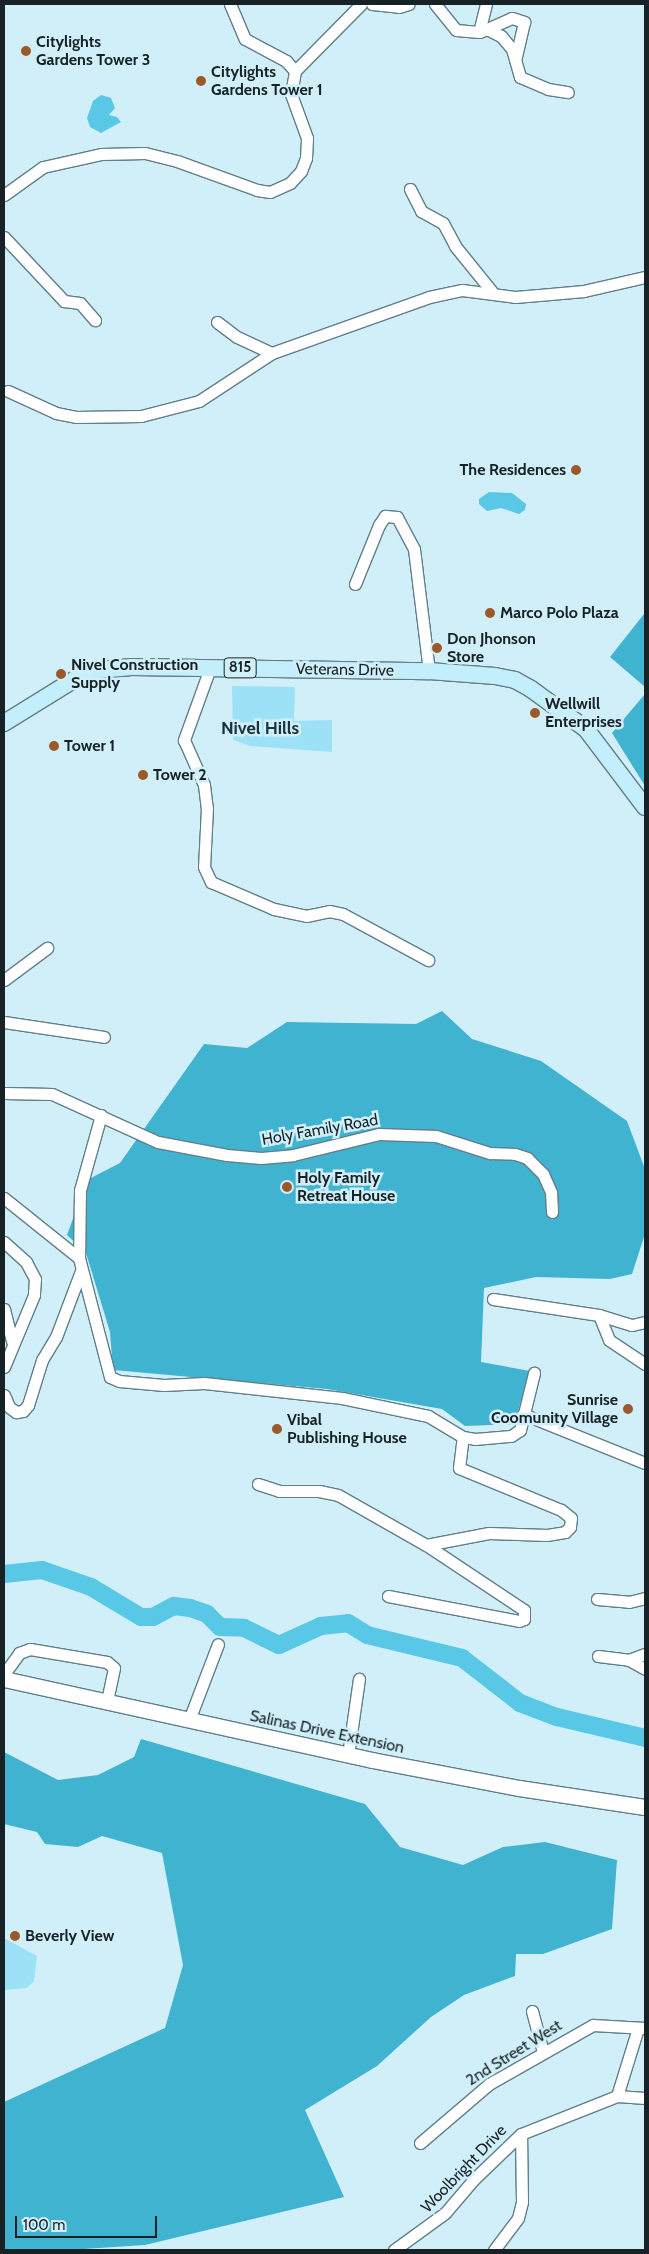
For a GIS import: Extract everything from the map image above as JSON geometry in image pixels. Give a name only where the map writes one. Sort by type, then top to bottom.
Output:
[{"type":"main road","name":"Veterans Drive","points":[[4,723],[77,678],[98,670],[132,667],[429,671],[495,676],[531,689],[586,729],[645,807]]},
{"type":"street","points":[[230,4],[245,39],[286,61],[295,71]]},
{"type":"street","points":[[4,195],[43,167],[101,154],[145,153],[270,192],[290,183],[301,171],[306,158],[307,138],[291,94],[295,71],[361,4]]},
{"type":"street","points":[[372,4],[399,7],[410,4]]},
{"type":"street","points":[[435,4],[456,30],[483,30],[512,18],[524,22],[514,62]]},
{"type":"street","points":[[483,30],[486,4]]},
{"type":"street","points":[[483,30],[507,42],[520,77],[548,89],[568,92]]},
{"type":"street","points":[[410,189],[421,210],[443,223],[455,246],[493,293]]},
{"type":"street","points":[[4,237],[64,301],[80,303],[95,320]]},
{"type":"street","points":[[8,391],[69,416],[97,418],[141,416],[199,401],[272,353],[429,298],[462,290],[515,297],[538,296],[584,291],[645,277]]},
{"type":"street","points":[[217,322],[236,337],[272,353]]},
{"type":"street","points":[[356,584],[379,525],[385,516],[396,517],[414,549],[429,671]]},
{"type":"street","points":[[210,668],[184,740],[204,785],[207,808],[204,868],[211,882],[274,909],[306,916],[330,911],[343,914],[428,960]]},
{"type":"street","points":[[4,980],[46,948]]},
{"type":"street","points":[[4,1022],[104,1037]]},
{"type":"street","name":"Holy Family Road","points":[[4,1093],[52,1094],[158,1142],[226,1155],[261,1158],[293,1154],[379,1134],[436,1136],[490,1153],[515,1154],[527,1158],[542,1174],[552,1192],[552,1212]]},
{"type":"street","points":[[101,1116],[80,1190],[79,1258],[110,1377],[118,1381],[164,1385],[204,1382],[342,1398],[428,1416],[463,1437],[511,1436],[520,1430],[534,1374]]},
{"type":"street","points":[[4,1198],[79,1258]]},
{"type":"street","points":[[4,1242],[26,1262],[35,1279],[34,1295],[12,1341],[4,1367]]},
{"type":"street","points":[[4,1395],[9,1407],[16,1412],[23,1411],[28,1404],[42,1360],[56,1337],[81,1271]]},
{"type":"street","points":[[493,1300],[599,1314],[632,1325],[645,1322]]},
{"type":"street","points":[[4,1309],[12,1341]]},
{"type":"street","points":[[599,1314],[609,1340],[645,1364]]},
{"type":"street","points":[[524,1414],[645,1463]]},
{"type":"street","points":[[426,1545],[489,1533],[546,1535],[565,1532],[572,1523],[571,1518],[561,1510],[459,1468],[463,1437]]},
{"type":"street","points":[[258,1484],[279,1491],[318,1490],[338,1495],[426,1545],[524,1610],[524,1618],[519,1621],[388,1596]]},
{"type":"street","points":[[598,1599],[628,1602],[645,1598]]},
{"type":"street","points":[[190,1720],[218,1644]]},
{"type":"street","points":[[4,1674],[20,1653],[30,1649],[107,1662],[114,1668],[107,1702]]},
{"type":"street","points":[[629,1660],[645,1654]]},
{"type":"street","points":[[598,1656],[629,1660],[645,1669]]},
{"type":"street","name":"Salinas Drive Extension","points":[[4,1679],[348,1754],[519,1788],[645,1807]]},
{"type":"street","points":[[348,1754],[359,1679]]},
{"type":"street","points":[[532,2011],[543,2052]]},
{"type":"street","name":"2nd Street West","points":[[420,2143],[489,2084],[593,2025],[642,2028]]},
{"type":"street","points":[[617,2096],[642,2028]]},
{"type":"street","name":"Woolbright Drive","points":[[394,2250],[445,2213],[474,2179],[521,2134],[617,2096],[645,2098]]},
{"type":"street","points":[[494,2250],[508,2233],[520,2210],[521,2134]]},
{"type":"shaded area","points":[[101,95],[111,98],[115,108],[109,115],[117,117],[121,122],[101,133],[90,127],[87,118],[93,101]]},
{"type":"shaded area","points":[[489,492],[512,493],[526,504],[525,510],[519,514],[501,508],[487,511],[479,504],[479,499]]},
{"type":"shaded area","points":[[645,614],[645,687],[610,657]]},
{"type":"shaded area","points":[[232,686],[295,687],[294,721],[332,720],[332,752],[250,746],[233,740]]},
{"type":"shaded area","points":[[645,694],[645,786],[612,733]]},
{"type":"shaded area","points":[[442,1011],[472,1039],[541,1061],[627,1121],[645,1169],[645,1234],[632,1274],[610,1279],[536,1277],[484,1288],[481,1362],[530,1371],[514,1424],[465,1426],[442,1409],[327,1389],[113,1370],[110,1332],[86,1253],[67,1235],[87,1180],[120,1163],[204,1044],[247,1048],[287,1022],[416,1024]]},
{"type":"shaded area","points":[[141,1739],[365,1804],[400,1847],[463,1865],[503,1847],[545,1842],[617,1860],[612,1929],[543,1954],[516,1954],[515,1976],[464,1995],[431,2017],[377,2066],[305,2110],[344,2197],[145,2245],[68,2250],[4,2250],[4,2102],[165,2028],[183,1965],[162,1853],[102,1836],[78,1847],[45,1844],[37,1832],[4,1824],[4,1752],[58,1780],[98,1775],[134,1757]]},
{"type":"shaded area","points":[[4,1938],[37,1956],[34,1981],[27,1988],[4,1990]]},
{"type":"waterway","points":[[4,1574],[42,1570],[91,1587],[141,1617],[153,1617],[174,1606],[190,1608],[207,1614],[220,1627],[244,1628],[279,1645],[321,1626],[348,1623],[367,1635],[462,1658],[520,1703],[557,1717],[645,1738]]},
{"type":"place","name":"Citylights Gardens Tower 3","points":[[26,51]]},
{"type":"place","name":"Citylights Gardens Tower 1","points":[[201,81]]},
{"type":"place","name":"The Residences","points":[[576,470]]},
{"type":"place","name":"Marco Polo Plaza","points":[[490,613]]},
{"type":"place","name":"Don Jhonson Store","points":[[437,648]]},
{"type":"place","name":"Nivel Construction Supply","points":[[61,674]]},
{"type":"place","name":"Wellwill Enterprises","points":[[535,713]]},
{"type":"place","name":"Tower 1","points":[[54,746]]},
{"type":"place","name":"Tower 2","points":[[143,775]]},
{"type":"place","name":"Holy Family Retreat House","points":[[287,1187]]},
{"type":"place","name":"Sunrise Coomunity Village","points":[[628,1409]]},
{"type":"place","name":"Vibal Publishing House","points":[[277,1429]]},
{"type":"place","name":"Beverly View","points":[[15,1936]]},
{"type":"district","name":"Nivel Hills","points":[[260,728]]}]
